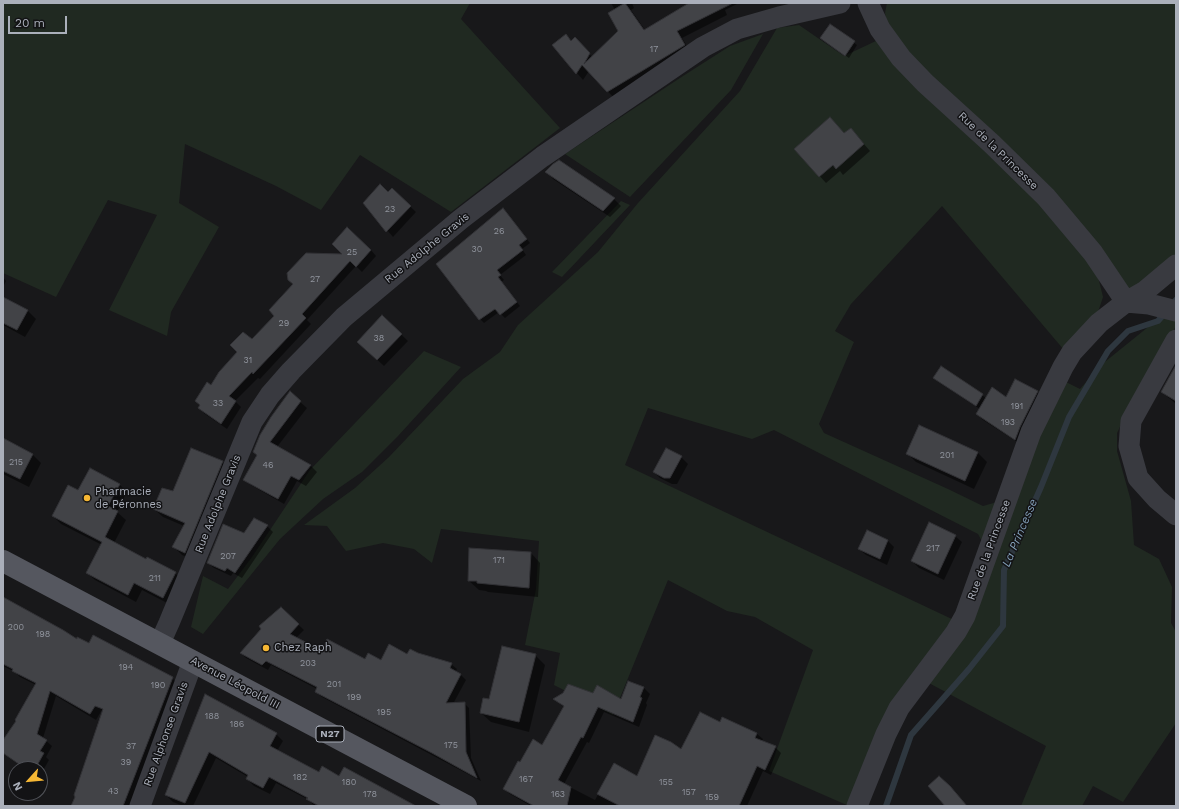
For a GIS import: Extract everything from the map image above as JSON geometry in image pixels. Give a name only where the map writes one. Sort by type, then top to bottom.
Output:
[{"type":"main road","name":"Avenue Léopold III","points":[[3,561],[466,806]]},
{"type":"street","name":"Rue Adolphe Gravis","points":[[160,643],[252,422],[270,395],[291,371],[344,317],[462,219],[542,157],[703,47],[737,29],[779,17],[840,3]]},
{"type":"street","name":"Rue de la Princesse","points":[[868,3],[880,29],[901,58],[1046,197],[1093,254],[1126,302]]},
{"type":"street","name":"Rue de la Princesse","points":[[857,806],[886,734],[899,708],[956,632],[965,616],[1031,432],[1063,367],[1072,352],[1099,324],[1126,302],[1145,291],[1176,266]]},
{"type":"street","points":[[1126,302],[1149,304],[1176,311]]},
{"type":"street","points":[[1176,340],[1131,421],[1129,446],[1138,478],[1157,499],[1176,515]]},
{"type":"street","name":"Rue Alphonse Gravis","points":[[140,806],[193,661]]},
{"type":"shaded area","points":[[3,3],[470,3],[461,19],[560,128],[451,212],[360,155],[321,210],[276,186],[185,144],[179,203],[219,227],[171,312],[167,336],[109,310],[157,215],[108,200],[56,297],[3,273]]},
{"type":"shaded area","points":[[887,3],[1176,3],[1176,258],[1132,294],[947,97],[887,29],[885,13]]},
{"type":"shaded area","points":[[799,25],[844,56],[878,40],[1000,158],[1096,269],[1103,297],[1098,312],[1064,350],[942,206],[851,304],[835,331],[854,342],[819,424],[824,433],[983,506],[997,502],[983,543],[978,534],[774,430],[752,439],[648,408],[625,465],[954,620],[849,806],[769,771],[813,650],[755,617],[727,611],[668,580],[613,715],[554,685],[560,653],[525,645],[536,589],[539,541],[441,529],[432,563],[414,549],[383,543],[346,551],[327,526],[304,525],[355,488],[389,457],[463,379],[500,352],[518,325],[598,252],[638,203],[740,91],[777,28]]},
{"type":"shaded area","points":[[763,34],[731,90],[630,197],[565,154],[730,46]]},
{"type":"shaded area","points":[[621,201],[630,205],[562,277],[552,272]]},
{"type":"shaded area","points":[[1168,317],[1175,321],[1176,326],[1132,403],[1117,433],[1117,451],[1131,501],[1134,545],[1159,559],[1172,587],[1171,623],[1176,632],[1176,723],[1123,802],[1093,786],[1082,806],[1021,806],[1046,746],[927,682],[1004,522],[1062,380],[1080,389],[1101,365],[1158,319]]},
{"type":"shaded area","points":[[424,351],[461,367],[398,436],[362,472],[323,499],[280,539],[203,634],[191,627],[203,576],[228,589],[252,557],[310,470]]},
{"type":"building","points":[[625,3],[644,30],[689,3],[733,3],[677,31],[685,45],[607,92],[582,65],[576,74],[552,45],[566,34],[571,41],[575,37],[590,53],[584,64],[618,31],[608,13]]},
{"type":"building","points":[[830,24],[855,41],[845,56],[820,38]]},
{"type":"building","points":[[830,117],[844,133],[851,128],[864,144],[836,169],[833,165],[819,177],[794,149]]},
{"type":"building","points":[[559,160],[615,198],[603,211],[545,172]]},
{"type":"building","points":[[380,184],[388,192],[392,188],[411,206],[386,232],[363,203]]},
{"type":"building","points":[[503,208],[527,239],[519,245],[523,250],[497,270],[501,275],[498,277],[517,302],[500,315],[495,309],[479,320],[436,264]]},
{"type":"building","points":[[347,227],[371,250],[356,267],[350,261],[302,314],[306,318],[253,374],[252,372],[229,396],[236,401],[221,424],[198,408],[200,405],[195,401],[207,382],[211,385],[219,372],[237,352],[230,345],[243,332],[252,339],[274,316],[269,310],[293,284],[288,280],[287,273],[306,253],[342,254],[332,244]]},
{"type":"building","points":[[3,297],[28,310],[17,330],[3,323]]},
{"type":"building","points":[[382,315],[402,334],[377,360],[357,342]]},
{"type":"building","points":[[1176,365],[1176,401],[1161,392]]},
{"type":"building","points":[[941,366],[983,394],[976,406],[933,378]]},
{"type":"building","points":[[1015,379],[1038,391],[1015,440],[976,414],[992,387],[1006,397]]},
{"type":"building","points":[[290,391],[301,401],[270,442],[311,465],[299,480],[291,476],[278,499],[243,480],[257,455],[253,452],[260,435]]},
{"type":"building","points":[[919,425],[978,452],[965,481],[906,454]]},
{"type":"building","points":[[3,438],[33,454],[20,479],[3,471]]},
{"type":"building","points":[[191,448],[223,461],[185,553],[172,547],[185,523],[153,509],[162,488],[173,491]]},
{"type":"building","points":[[666,448],[682,456],[670,478],[664,478],[653,472]]},
{"type":"building","points":[[90,468],[120,484],[108,506],[118,511],[105,537],[146,559],[147,557],[176,572],[163,598],[134,583],[128,595],[86,573],[102,542],[52,516],[68,485],[78,490]]},
{"type":"building","points":[[254,518],[268,525],[235,573],[227,568],[225,571],[207,563],[223,524],[244,533]]},
{"type":"building","points":[[929,522],[956,535],[938,574],[911,561]]},
{"type":"building","points":[[867,530],[888,540],[880,559],[858,549]]},
{"type":"building","points":[[469,548],[531,552],[529,588],[468,581]]},
{"type":"building","points":[[3,597],[77,639],[77,637],[89,643],[93,635],[173,677],[123,806],[71,806],[103,709],[95,706],[90,714],[50,691],[37,734],[47,740],[40,751],[44,753],[40,761],[14,761],[3,753],[3,740],[16,721],[15,720],[36,683],[12,671],[13,669],[3,664]]},
{"type":"building","points":[[281,607],[299,624],[290,634],[321,650],[327,639],[365,659],[368,653],[381,660],[389,644],[407,654],[410,649],[418,653],[452,663],[450,668],[461,674],[446,703],[465,702],[466,752],[477,778],[315,692],[317,687],[266,661],[262,665],[240,653],[261,629],[259,626]]},
{"type":"building","points":[[502,646],[536,654],[519,722],[480,713],[483,698],[489,699]]},
{"type":"building","points":[[628,681],[644,687],[640,697],[642,698],[633,722],[598,707],[583,738],[581,737],[558,780],[571,787],[567,806],[534,806],[503,789],[518,761],[520,762],[533,739],[542,745],[564,706],[553,699],[563,693],[568,684],[593,693],[597,685],[621,699]]},
{"type":"building","points":[[205,694],[277,733],[270,746],[319,772],[322,766],[339,776],[344,767],[416,806],[319,806],[306,799],[308,798],[269,777],[263,788],[246,779],[248,775],[209,752],[185,803],[165,795]]},
{"type":"building","points":[[700,712],[720,722],[722,717],[757,733],[755,738],[776,746],[765,770],[757,766],[739,806],[620,806],[597,794],[614,763],[637,776],[655,735],[671,742],[681,749]]},
{"type":"building","points":[[939,776],[950,786],[967,806],[945,806],[928,786]]},
{"type":"waterway","name":"La Princesse","points":[[886,806],[911,735],[969,669],[1003,626],[1004,570],[1041,487],[1069,417],[1108,351],[1128,331],[1158,321],[1176,300]]},
{"type":"place","name":"Pharmacie de Péronnes","points":[[87,498]]},
{"type":"place","name":"Chez Raph","points":[[266,648]]}]
